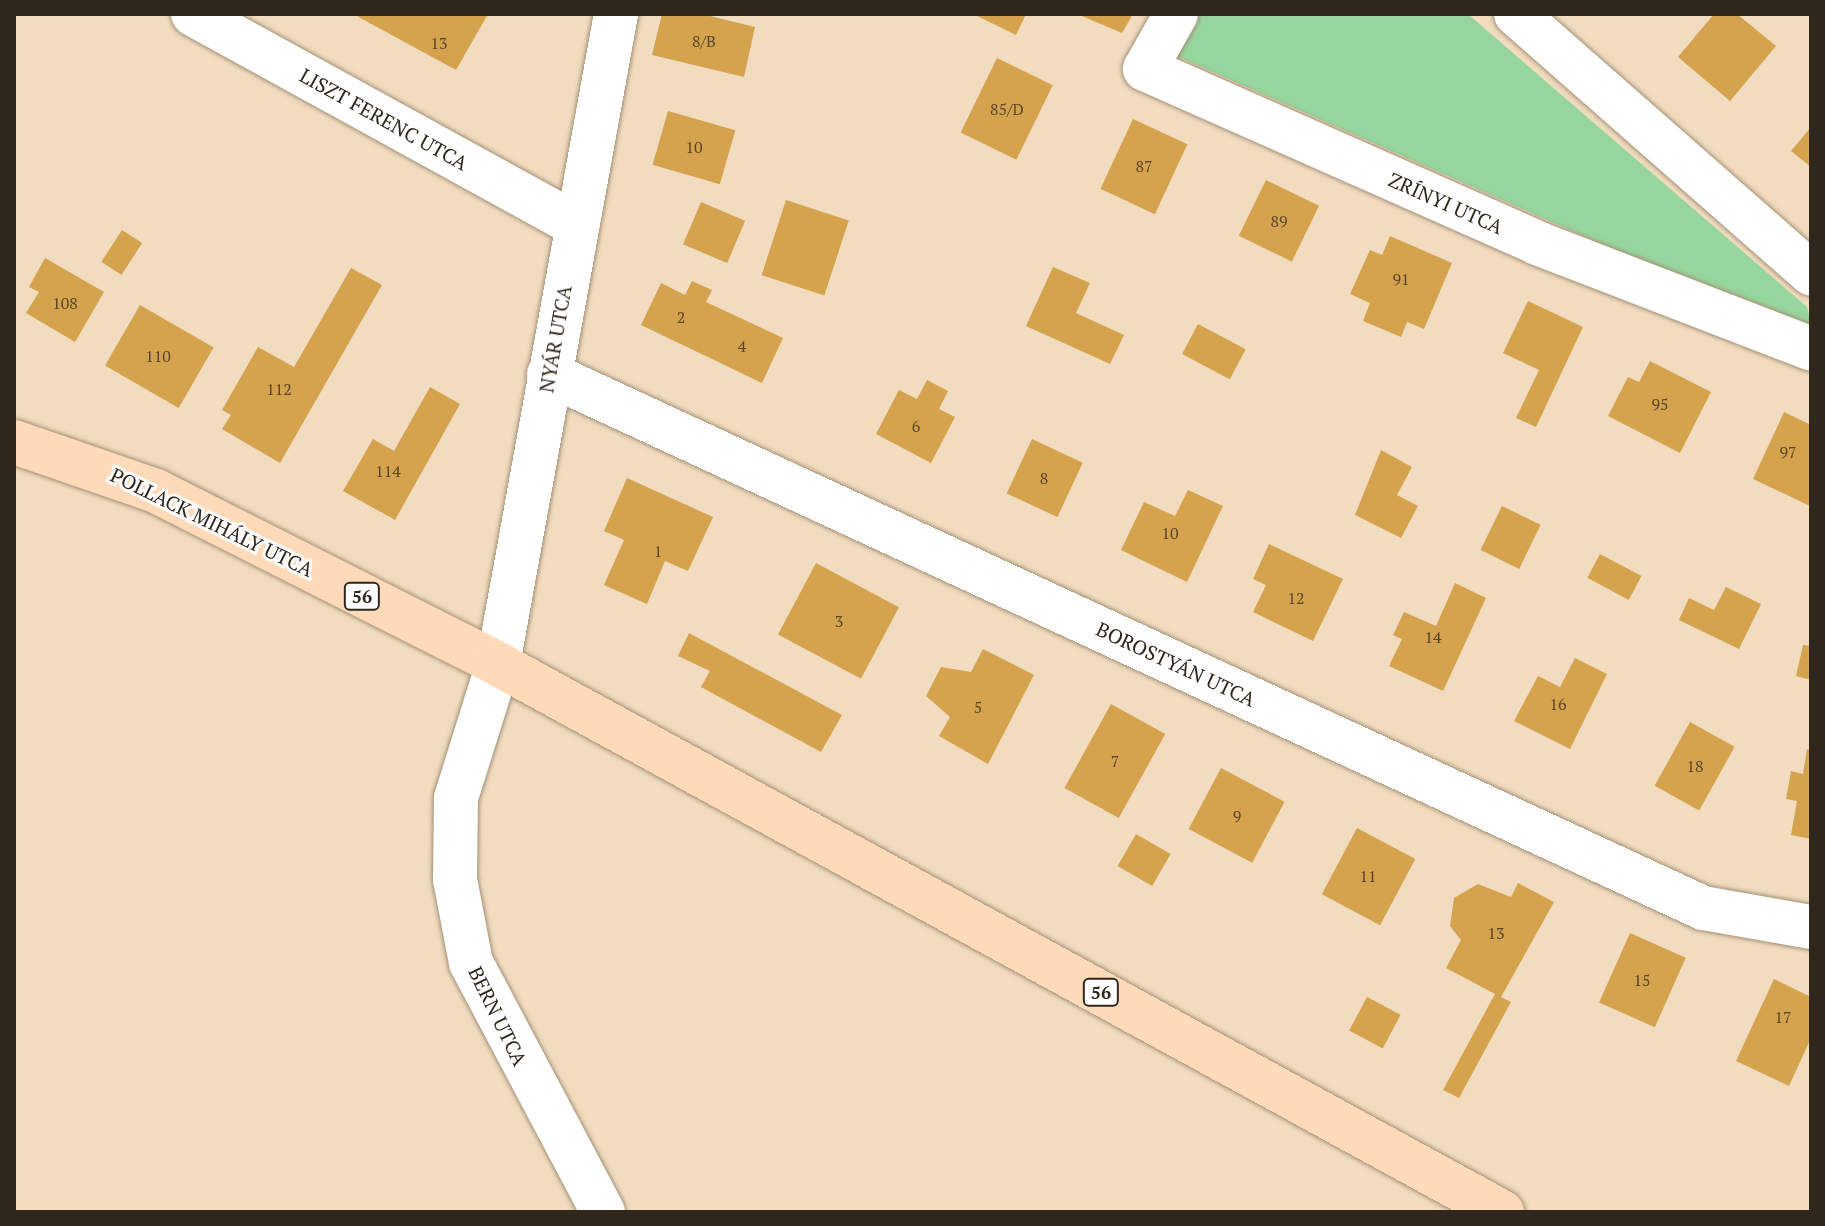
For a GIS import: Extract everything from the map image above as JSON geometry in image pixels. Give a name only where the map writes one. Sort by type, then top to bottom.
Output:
[{"type":"main road","name":"POLLACK MIHÁLY UTCA","points":[[14,442],[156,491],[498,664],[1502,1212]]},
{"type":"street","name":"LISZT FERENC UTCA","points":[[193,14],[575,224]]},
{"type":"street","name":"NYÁR UTCA","points":[[498,664],[575,224],[616,14]]},
{"type":"street","name":"ZRÍNYI UTCA","points":[[1176,14],[1145,69],[1537,243],[1811,349]]},
{"type":"street","points":[[1516,14],[1811,273]]},
{"type":"street","name":"BOROSTYÁN UTCA","points":[[549,374],[1703,908],[1811,927]]},
{"type":"street","name":"BERN UTCA","points":[[498,664],[456,798],[455,879],[471,963],[603,1212]]},
{"type":"green space","points":[[1194,14],[1468,14],[1807,307],[1811,322],[1796,330],[1172,54]]},
{"type":"building","points":[[353,14],[488,14],[456,70]]},
{"type":"building","points":[[662,14],[702,14],[755,27],[744,77],[652,55]]},
{"type":"building","points":[[973,14],[1026,14],[1016,35]]},
{"type":"building","points":[[1077,14],[1133,14],[1122,33]]},
{"type":"building","points":[[1714,14],[1737,14],[1776,46],[1730,101],[1678,57]]},
{"type":"building","points":[[997,58],[1053,85],[1016,160],[961,133]]},
{"type":"building","points":[[668,111],[735,130],[720,184],[653,165]]},
{"type":"building","points":[[1133,119],[1187,144],[1155,214],[1100,189]]},
{"type":"building","points":[[1811,127],[1811,167],[1791,151]]},
{"type":"building","points":[[1266,180],[1319,206],[1292,262],[1239,236]]},
{"type":"building","points":[[786,200],[849,220],[824,296],[762,275]]},
{"type":"building","points":[[701,202],[745,221],[727,263],[683,244]]},
{"type":"building","points":[[122,230],[142,243],[121,275],[101,262]]},
{"type":"building","points":[[1390,236],[1452,263],[1424,329],[1407,322],[1401,337],[1363,321],[1370,303],[1350,294],[1370,250],[1382,255]]},
{"type":"building","points":[[45,258],[104,292],[75,342],[26,313],[39,292],[29,287]]},
{"type":"building","points":[[1053,267],[1090,283],[1076,313],[1124,335],[1110,364],[1026,326]]},
{"type":"building","points":[[351,268],[382,285],[280,463],[222,429],[231,415],[222,410],[258,347],[294,367]]},
{"type":"building","points":[[692,281],[712,290],[706,302],[783,338],[762,383],[641,325],[661,283],[685,295]]},
{"type":"building","points":[[1528,301],[1583,327],[1536,427],[1516,418],[1539,370],[1503,353]]},
{"type":"building","points":[[140,305],[214,348],[179,408],[105,366]]},
{"type":"building","points":[[1198,324],[1246,349],[1230,379],[1182,354]]},
{"type":"building","points":[[1650,361],[1711,392],[1680,453],[1608,416],[1628,377],[1639,382]]},
{"type":"building","points":[[927,380],[948,391],[939,409],[955,417],[931,463],[876,434],[899,390],[917,399]]},
{"type":"building","points":[[430,387],[460,404],[395,520],[343,491],[373,439],[394,451]]},
{"type":"building","points":[[1784,412],[1811,425],[1810,506],[1753,479]]},
{"type":"building","points":[[1032,439],[1083,463],[1057,517],[1007,493]]},
{"type":"building","points":[[1381,450],[1412,467],[1397,495],[1418,506],[1401,538],[1355,515]]},
{"type":"building","points":[[627,478],[713,517],[688,571],[665,561],[647,604],[604,585],[624,540],[604,531]]},
{"type":"building","points":[[1188,490],[1223,506],[1187,582],[1121,550],[1144,502],[1175,516]]},
{"type":"building","points":[[1502,506],[1541,525],[1519,569],[1481,550]]},
{"type":"building","points":[[1269,544],[1343,579],[1313,641],[1253,612],[1266,585],[1253,579]]},
{"type":"building","points":[[1600,554],[1641,576],[1629,600],[1587,578]]},
{"type":"building","points":[[816,563],[899,607],[861,679],[778,635]]},
{"type":"building","points":[[1455,583],[1486,598],[1443,691],[1389,666],[1402,639],[1393,635],[1404,612],[1436,626]]},
{"type":"building","points":[[1726,587],[1761,604],[1739,649],[1679,620],[1689,598],[1714,610]]},
{"type":"building","points":[[689,633],[842,715],[821,752],[701,687],[710,671],[678,656]]},
{"type":"building","points":[[1803,645],[1811,646],[1811,680],[1796,676]]},
{"type":"building","points":[[983,649],[1034,675],[988,764],[939,736],[950,717],[926,696],[941,667],[971,672]]},
{"type":"building","points":[[1575,658],[1607,674],[1570,749],[1514,721],[1538,676],[1560,687]]},
{"type":"building","points":[[1111,704],[1165,734],[1119,818],[1064,788]]},
{"type":"building","points":[[1690,722],[1735,747],[1699,811],[1655,786]]},
{"type":"building","points":[[1807,749],[1811,750],[1811,839],[1791,835],[1797,801],[1786,799],[1791,771],[1803,774]]},
{"type":"building","points":[[1221,768],[1285,802],[1252,863],[1189,829]]},
{"type":"building","points":[[1357,828],[1415,859],[1380,925],[1322,894]]},
{"type":"building","points":[[1136,834],[1171,854],[1152,886],[1118,866]]},
{"type":"building","points":[[1518,883],[1554,902],[1501,997],[1511,1002],[1459,1098],[1443,1090],[1495,994],[1446,968],[1461,940],[1450,926],[1454,898],[1478,884],[1511,897]]},
{"type":"building","points":[[1630,933],[1686,958],[1655,1027],[1599,1002]]},
{"type":"building","points":[[1774,979],[1811,997],[1811,1038],[1789,1086],[1736,1061]]},
{"type":"building","points":[[1367,997],[1401,1015],[1383,1048],[1349,1031]]}]
